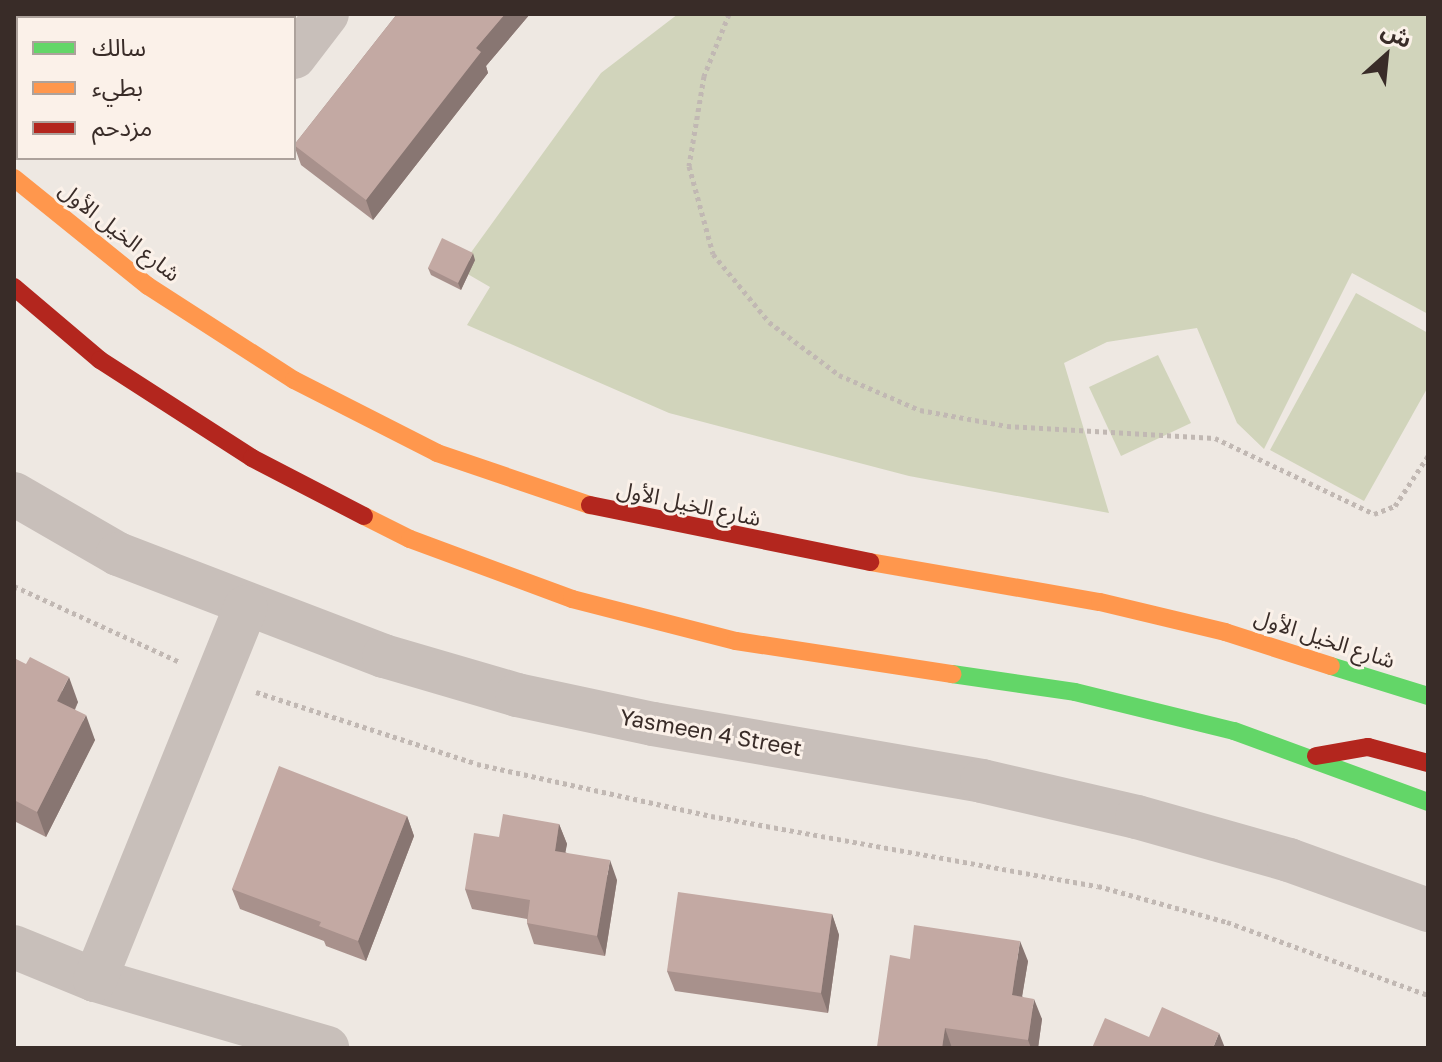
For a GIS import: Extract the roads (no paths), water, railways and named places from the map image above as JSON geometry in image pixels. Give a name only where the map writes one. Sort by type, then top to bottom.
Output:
[{"type":"main road","name":"شارع الخيل الأول","points":[[14,178],[148,286],[294,380],[437,453],[603,509],[750,541],[1100,602],[1225,632],[1428,696]]},
{"type":"main road","points":[[14,287],[100,360],[252,458],[410,539],[572,599],[736,641],[1075,692],[1234,731],[1314,757],[1428,802]]},
{"type":"main road","points":[[1314,757],[1368,747],[1428,763]]},
{"type":"street","name":"Yasmeen 4 Street","points":[[14,494],[118,554],[246,607],[384,656],[517,695],[982,781],[1137,817],[1289,860],[1428,910]]},
{"type":"street","points":[[95,980],[246,607]]},
{"type":"street","points":[[14,947],[95,980],[327,1048]]}]
